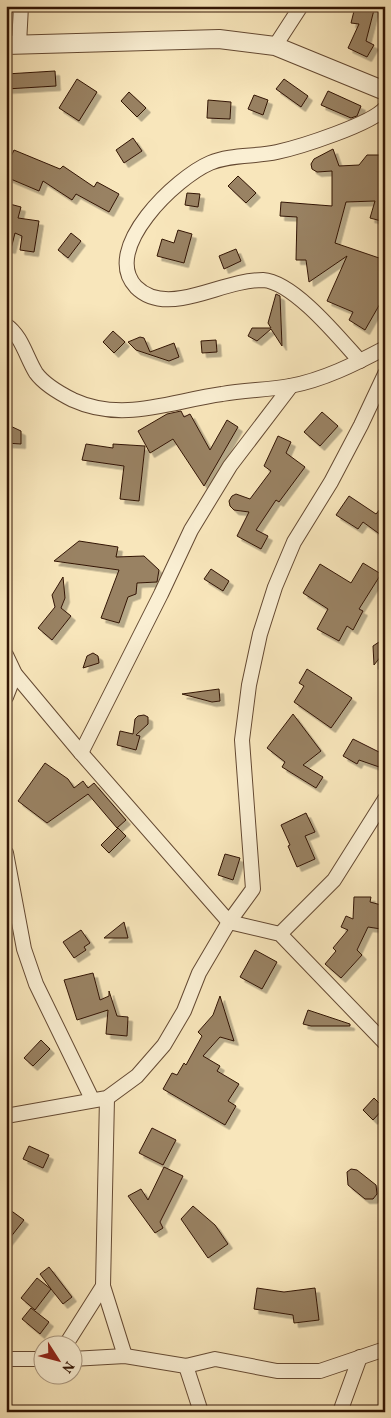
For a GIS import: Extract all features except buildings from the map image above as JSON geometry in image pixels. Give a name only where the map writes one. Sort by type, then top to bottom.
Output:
[{"type":"street","points":[[21,6],[12,44],[219,39],[275,46],[385,91]]},
{"type":"street","points":[[275,46],[301,6]]},
{"type":"street","points":[[360,361],[316,312],[285,289],[264,280],[180,299],[161,299],[144,295],[133,283],[125,266],[128,248],[138,228],[178,184],[210,163],[231,157],[277,152],[303,144],[369,120],[385,108]]},
{"type":"street","points":[[6,325],[23,346],[36,373],[45,382],[73,400],[103,410],[128,412],[222,394],[291,386],[328,375],[385,348]]},
{"type":"street","points":[[6,1116],[92,1099],[107,1098],[137,1076],[164,1045],[184,1011],[199,973],[229,922],[254,889],[242,740],[249,685],[260,634],[275,587],[294,542],[344,458],[385,374]]},
{"type":"street","points":[[81,753],[191,530],[230,466],[291,386]]},
{"type":"street","points":[[6,655],[15,674],[81,753],[229,922],[280,934],[385,1043]]},
{"type":"street","points":[[6,697],[15,674]]},
{"type":"street","points":[[280,934],[334,880],[385,799]]},
{"type":"street","points":[[6,853],[18,923],[36,984],[92,1099]]},
{"type":"street","points":[[107,1098],[103,1286],[126,1356]]},
{"type":"street","points":[[71,1336],[103,1286]]},
{"type":"street","points":[[82,1358],[126,1356],[186,1366],[215,1359],[276,1370],[320,1371],[385,1349]]},
{"type":"street","points":[[340,1412],[360,1357]]},
{"type":"street","points":[[6,1359],[32,1359]]},
{"type":"street","points":[[186,1366],[201,1412]]}]
